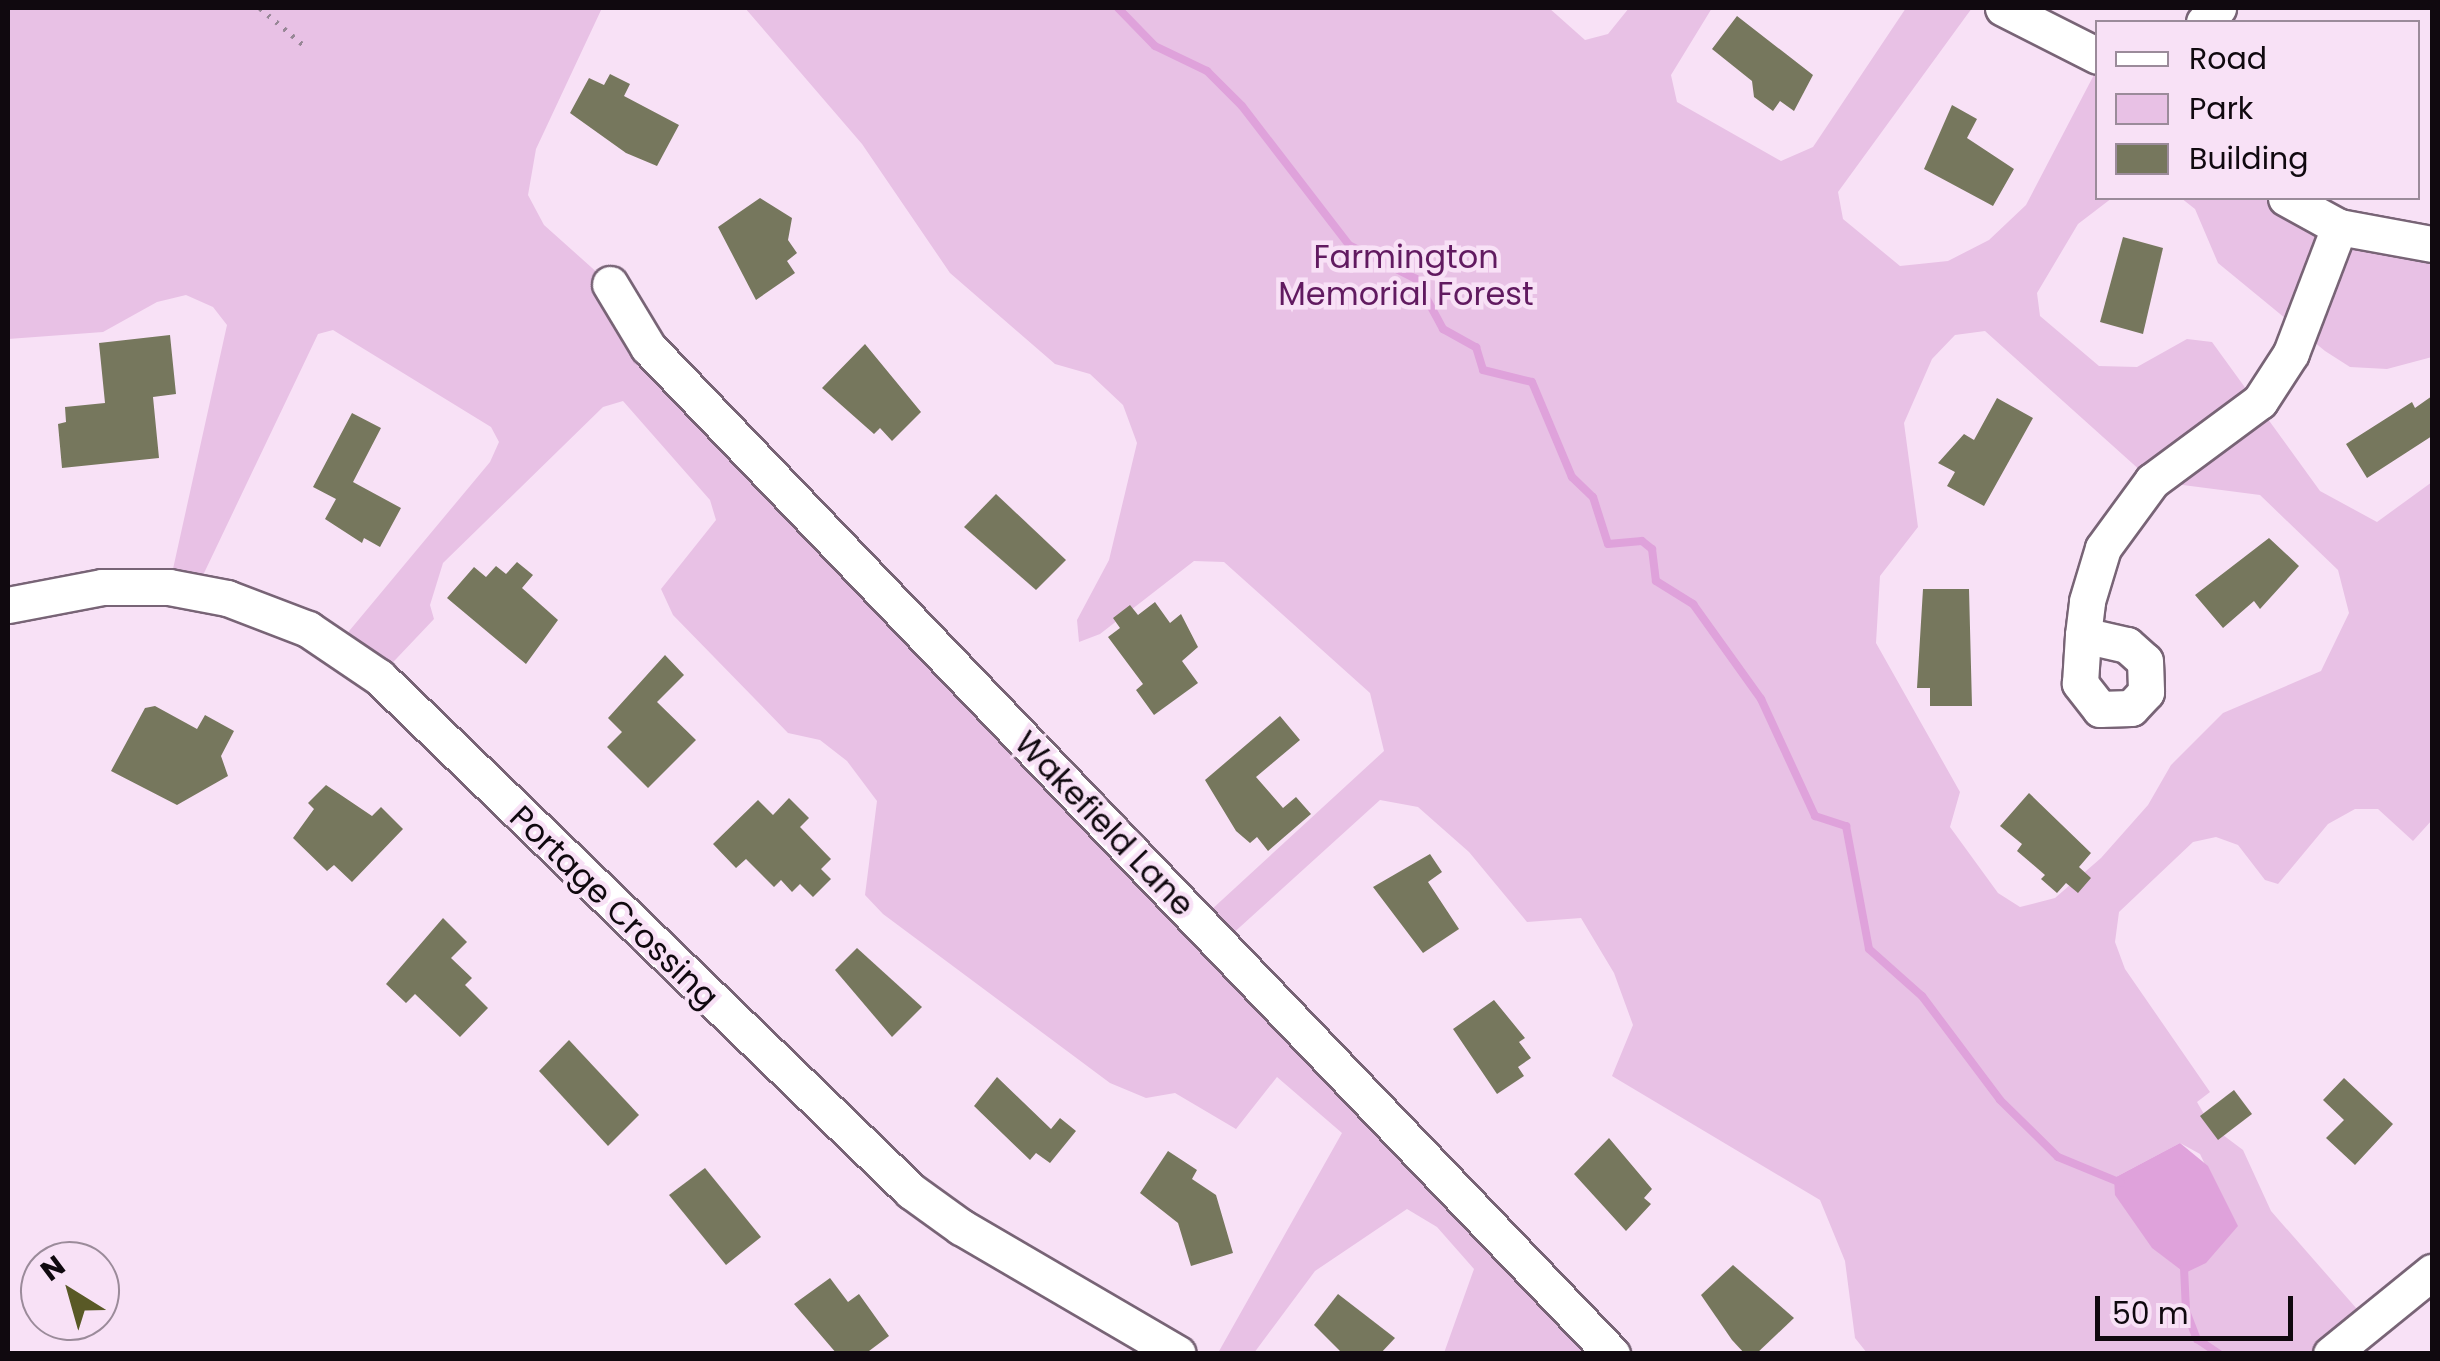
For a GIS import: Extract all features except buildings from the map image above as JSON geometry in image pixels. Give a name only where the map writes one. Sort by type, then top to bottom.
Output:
[{"type":"street","points":[[2003,8],[2095,54]]},
{"type":"street","points":[[2290,200],[2339,228],[2432,244]]},
{"type":"street","points":[[2082,635],[2092,573],[2118,520],[2152,481],[2260,402],[2291,352],[2339,228]]},
{"type":"street","name":"Wakefield Lane","points":[[610,284],[648,347],[1612,1354]]},
{"type":"street","name":"Portage Crossing","points":[[8,605],[102,587],[169,587],[227,598],[308,629],[379,676],[911,1191],[1178,1354]]},
{"type":"street","points":[[2331,1354],[2432,1272]]},
{"type":"path","points":[[260,8],[308,48]]},
{"type":"green space","name":"Farmington Memorial Forest","points":[[8,8],[602,8],[536,149],[528,195],[544,225],[610,284],[1198,922],[1384,751],[1370,693],[1224,562],[1194,561],[1100,634],[1079,642],[1077,620],[1109,560],[1137,443],[1123,405],[1090,374],[1055,364],[950,273],[862,144],[745,8],[1549,8],[1585,40],[1608,34],[1629,8],[1712,8],[1671,75],[1677,102],[1781,161],[1813,147],[1906,8],[1972,8],[1838,192],[1843,219],[1900,266],[1948,261],[1989,240],[2026,205],[2095,73],[2095,200],[2109,200],[2078,224],[2037,293],[2040,316],[2099,366],[2137,367],[2187,339],[2212,342],[2320,491],[2377,522],[2432,482],[2432,820],[2413,841],[2378,809],[2355,809],[2328,824],[2278,884],[2265,880],[2238,845],[2216,837],[2193,842],[2119,912],[2115,942],[2125,969],[2210,1092],[2197,1102],[2211,1126],[2243,1150],[2271,1211],[2371,1325],[2331,1353],[1867,1353],[1855,1338],[1845,1261],[1820,1200],[1612,1076],[1633,1025],[1614,973],[1581,918],[1527,922],[1469,852],[1418,807],[1380,800],[1219,946],[1612,1353],[1444,1353],[1474,1269],[1437,1227],[1407,1209],[1315,1271],[1254,1353],[1218,1353],[1342,1133],[1277,1077],[1236,1129],[1175,1093],[1146,1098],[1110,1083],[883,914],[865,895],[877,801],[847,761],[820,740],[788,733],[673,615],[661,589],[716,520],[710,500],[623,401],[603,407],[443,563],[430,605],[434,619],[379,677],[335,648],[490,462],[499,442],[491,427],[333,330],[318,334],[195,592],[169,587],[227,325],[213,307],[186,295],[157,302],[103,332],[8,339]],"holes":[[[1985,331],[2152,481],[2260,495],[2338,570],[2349,613],[2321,671],[2223,713],[2171,765],[2148,805],[2101,858],[2055,898],[2020,907],[1998,893],[1950,827],[1960,792],[1876,643],[1880,576],[1918,527],[1904,423],[1932,359],[1955,335]],[[2180,1143],[2200,1154],[2219,1194],[2114,1178]]]},
{"type":"green space","points":[[2184,200],[2292,200],[2432,244],[2432,357],[2387,369],[2350,367],[2218,263],[2195,209]]},
{"type":"shaded area","points":[[2180,1143],[2208,1166],[2238,1226],[2206,1263],[2185,1273],[2152,1248],[2115,1195],[2114,1178]]},
{"type":"waterway","points":[[1118,8],[1155,46],[1207,71],[1242,106],[1349,245],[1416,279],[1443,329],[1476,347],[1483,370],[1532,382],[1572,477],[1593,497],[1608,544],[1642,541],[1652,549],[1656,581],[1693,604],[1761,699],[1815,816],[1846,826],[1869,949],[1922,996],[2000,1100],[2058,1157],[2121,1183]]},
{"type":"waterway","points":[[2184,1268],[2186,1311],[2197,1339],[2219,1354]]}]
